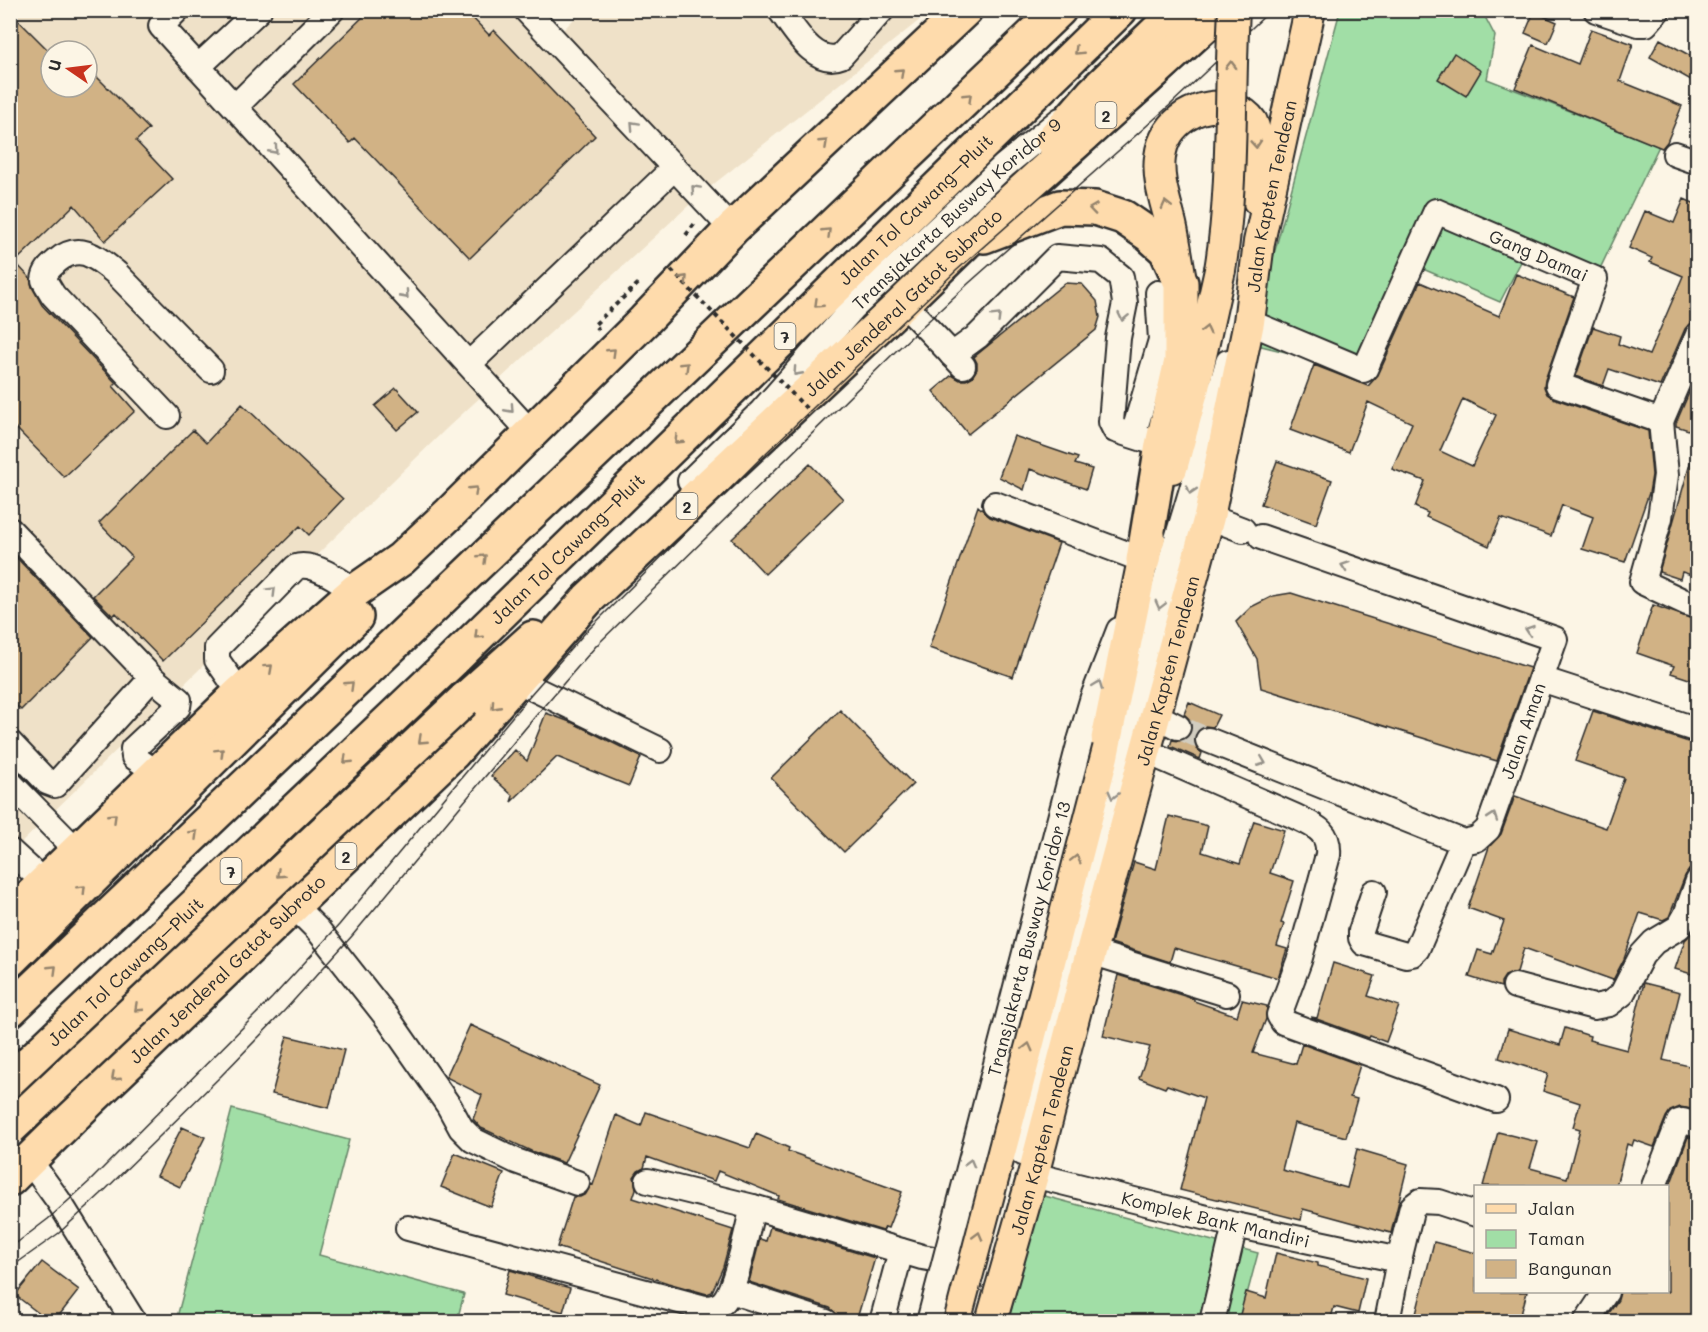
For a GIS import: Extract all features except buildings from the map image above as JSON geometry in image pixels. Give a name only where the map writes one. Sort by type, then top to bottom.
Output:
[{"type":"highway","points":[[10,916],[240,693],[355,591],[401,559],[494,471],[732,229],[965,10]]},
{"type":"highway","points":[[10,1010],[1059,10]]},
{"type":"highway","name":"Jalan Tol Cawang–Pluit","points":[[10,1082],[450,662],[1120,10]]},
{"type":"highway","points":[[991,220],[1047,146],[1093,93],[1179,10]]},
{"type":"highway","name":"Jalan Jenderal Gatot Subroto","points":[[10,1128],[464,700],[543,630],[588,598],[798,413],[903,303],[965,243],[1222,10]]},
{"type":"highway","points":[[965,243],[1060,207],[1095,208],[1123,217],[1166,250],[1169,288],[1181,361],[1148,440],[1143,560]]},
{"type":"highway","points":[[10,960],[318,656],[375,596],[401,559]]},
{"type":"highway","name":"Jalan Jenderal Gatot Subroto","points":[[20,1170],[90,1100],[454,752],[588,598]]},
{"type":"highway","points":[[10,1082],[27,1090],[52,1097],[90,1100]]},
{"type":"main road","name":"Jalan Kapten Tendean","points":[[955,1322],[1102,756],[1143,560],[1194,387],[1220,270],[1227,230],[1234,10]]},
{"type":"main road","name":"Jalan Kapten Tendean","points":[[992,1322],[1145,751],[1167,721],[1249,322],[1259,242],[1310,10]]},
{"type":"main road","points":[[1169,288],[1176,248],[1163,190],[1160,157],[1163,142],[1171,130],[1192,112],[1209,106],[1223,106],[1240,111],[1251,120],[1255,131],[1259,242]]},
{"type":"street","points":[[177,10],[161,26],[531,432]]},
{"type":"street","points":[[198,67],[258,10]]},
{"type":"street","points":[[235,107],[332,10]]},
{"type":"street","points":[[526,10],[732,229]]},
{"type":"street","points":[[780,10],[808,47],[817,54],[834,59],[841,56],[882,10]]},
{"type":"street","name":"Transjakarta Busway Koridor 9","points":[[588,598],[633,537],[736,437],[775,397],[853,308],[915,248],[1004,166],[1093,93],[1158,47],[1198,10]]},
{"type":"street","points":[[1596,10],[1638,24],[1646,24],[1658,10]]},
{"type":"street","points":[[468,364],[674,168]]},
{"type":"street","name":"Gang Damai","points":[[1249,322],[1365,369],[1438,211],[1595,279],[1557,385],[1661,421]]},
{"type":"street","points":[[981,1322],[1174,549],[1214,414],[1259,242]]},
{"type":"street","points":[[167,416],[53,295],[44,280],[49,268],[67,253],[76,251],[98,259],[116,273],[211,370]]},
{"type":"street","points":[[903,303],[958,360],[978,336],[1057,257],[1101,261],[1121,277],[1125,303],[1118,338],[1111,422],[1115,430],[1148,440]]},
{"type":"street","points":[[1698,335],[1661,421],[1666,475],[1660,518],[1642,582],[1698,606]]},
{"type":"street","name":"Transjakarta Busway Koridor 9","points":[[736,437],[798,413]]},
{"type":"street","points":[[1211,509],[1214,485],[1210,454],[1214,414]]},
{"type":"street","points":[[995,504],[1143,560]]},
{"type":"street","name":"Jalan Aman","points":[[1211,509],[1252,534],[1555,639],[1488,830],[1477,839],[1463,842]]},
{"type":"street","points":[[10,530],[153,678],[179,700],[178,707],[133,748],[134,757],[157,773]]},
{"type":"street","name":"Transjakarta Busway Koridor 13","points":[[929,1322],[1080,741],[1093,697],[1120,629],[1143,560]]},
{"type":"street","points":[[240,693],[217,660],[217,648],[296,567],[308,566],[336,578],[355,591]]},
{"type":"street","points":[[10,743],[47,782],[55,785],[153,678]]},
{"type":"street","points":[[1540,679],[1698,730]]},
{"type":"street","points":[[518,681],[660,750]]},
{"type":"street","points":[[1208,740],[1463,842],[1418,949],[1412,954],[1406,955],[1364,943],[1360,931],[1374,892]]},
{"type":"street","points":[[1145,751],[1292,815],[1326,835],[1329,843],[1328,855],[1299,961],[1279,1015],[1283,1022],[1496,1100]]},
{"type":"street","points":[[10,783],[77,851]]},
{"type":"street","points":[[10,851],[45,883]]},
{"type":"street","points":[[1515,986],[1594,1007],[1609,1004],[1622,994],[1642,955],[1654,942],[1679,927],[1686,915],[1698,880]]},
{"type":"street","points":[[294,906],[313,925],[389,1020],[462,1128],[473,1140],[516,1161],[577,1183]]},
{"type":"street","points":[[1091,952],[1227,994]]},
{"type":"street","points":[[1654,1185],[1678,1122],[1698,1125]]},
{"type":"street","points":[[20,1170],[58,1200],[134,1322]]},
{"type":"street","name":"Komplek Bank Mandiri","points":[[1033,1175],[1235,1225],[1399,1260]]},
{"type":"street","points":[[648,1181],[753,1207],[922,1257],[970,1265]]},
{"type":"street","points":[[1387,1322],[1412,1207],[1420,1201],[1439,1202],[1474,1213]]},
{"type":"street","points":[[408,1228],[705,1308],[714,1308],[722,1304],[731,1291],[753,1207]]},
{"type":"street","points":[[1212,1322],[1235,1225]]},
{"type":"street","points":[[882,1322],[901,1251]]},
{"type":"street","points":[[731,1291],[826,1322]]},
{"type":"street","points":[[1586,1322],[1605,1293]]},
{"type":"path","points":[[680,241],[710,206]]},
{"type":"path","points":[[671,270],[798,413]]},
{"type":"path","points":[[600,331],[594,325],[649,274]]},
{"type":"shaded area","points":[[542,10],[561,32],[582,11],[931,11],[700,195],[447,428],[11,853],[11,11]]},
{"type":"green space","points":[[1340,11],[1482,11],[1495,36],[1487,79],[1659,146],[1595,279],[1524,256],[1500,302],[1416,266],[1363,371],[1253,344],[1255,324]]},
{"type":"green space","points":[[232,1109],[349,1140],[319,1255],[464,1294],[457,1321],[176,1321]]},
{"type":"green space","points":[[1041,1195],[1258,1253],[1240,1321],[1008,1322]]},
{"type":"tunnel","points":[[1178,727],[1208,740]]},
{"type":"tram line","points":[[10,1248],[48,1219],[90,1181],[272,998],[339,925],[531,694],[584,634],[766,453],[957,270],[1158,93],[1246,10]]},
{"type":"tram line","points":[[10,1268],[59,1233],[101,1194],[285,1010],[352,936],[596,646],[897,350],[1169,106],[1271,10]]}]
